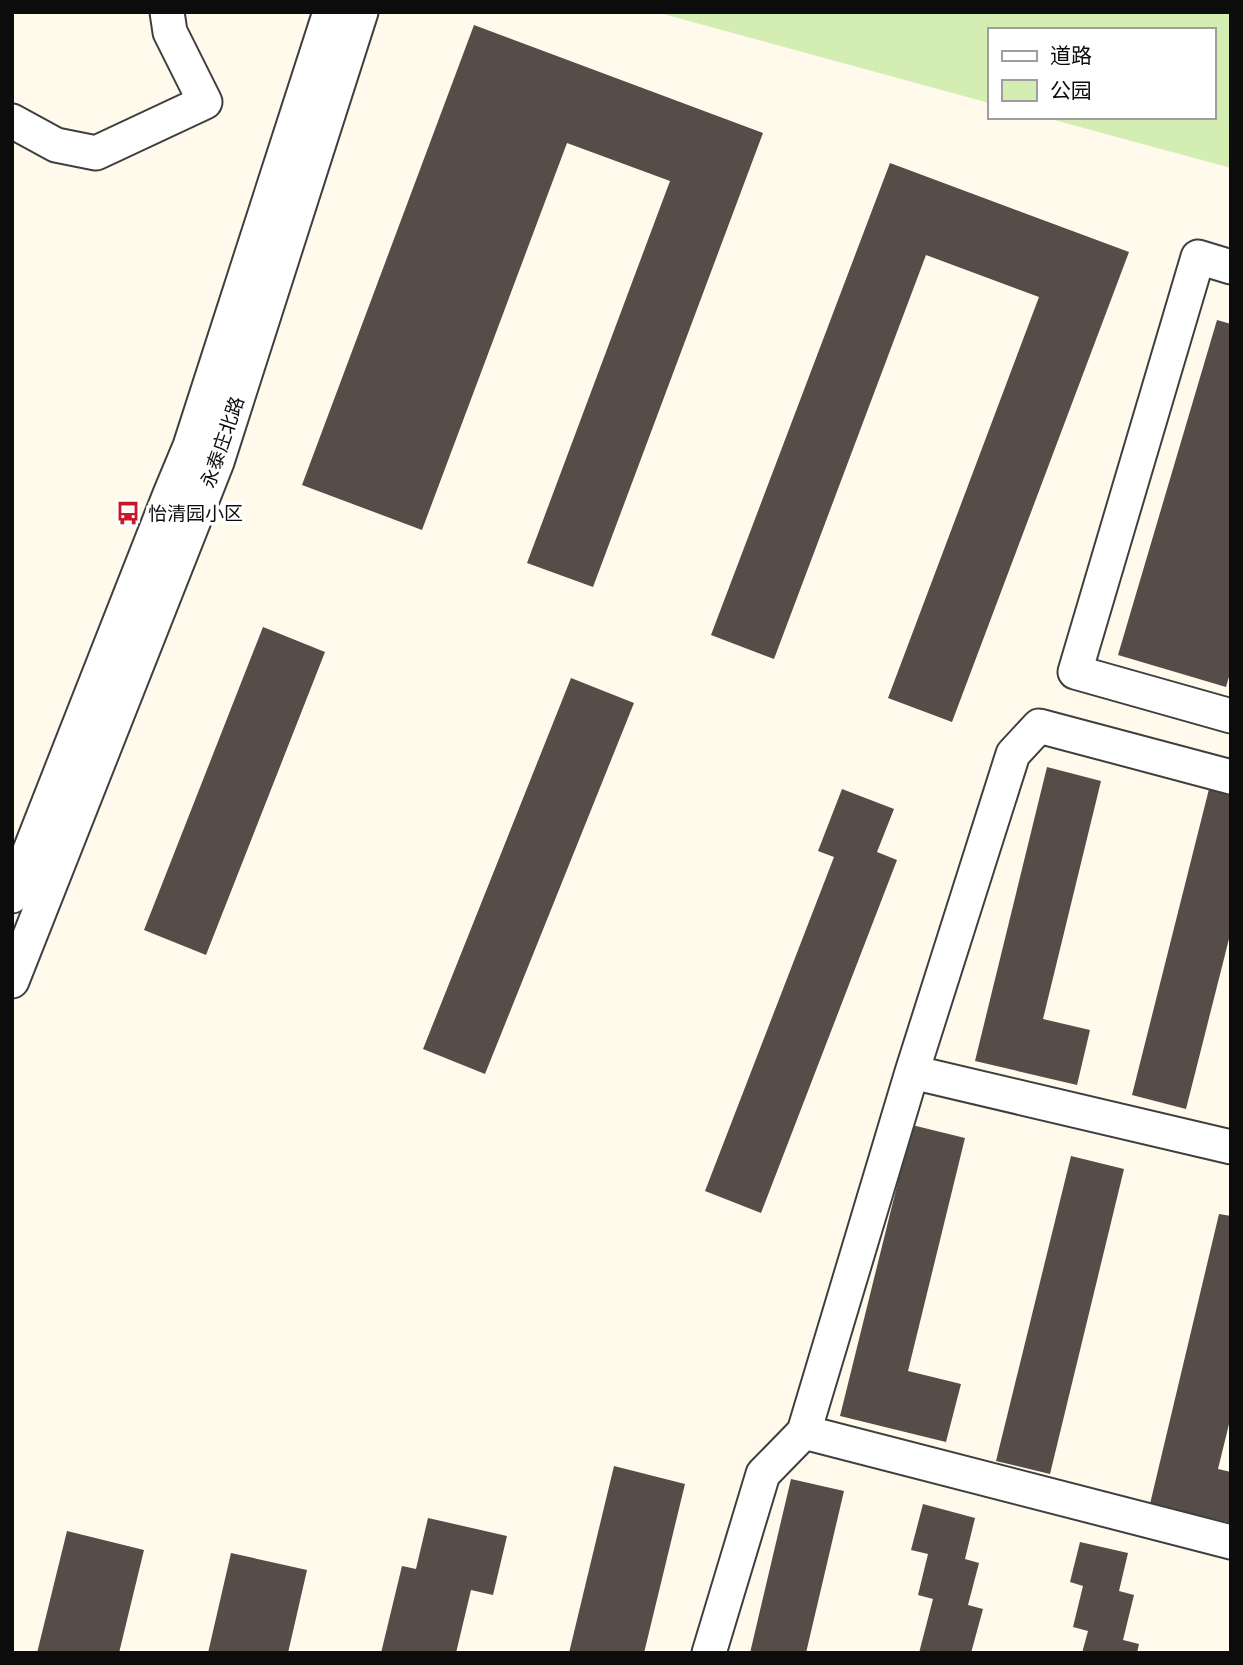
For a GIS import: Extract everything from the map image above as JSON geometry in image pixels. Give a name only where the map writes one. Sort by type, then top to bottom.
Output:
[{"type":"street","points":[[12,121],[56,145],[96,153],[205,102],[170,32],[167,12]]},
{"type":"street","name":"永泰庄北路","points":[[12,896],[190,446],[330,12]]},
{"type":"street","name":"永泰庄北路","points":[[12,981],[217,462],[361,12]]},
{"type":"street","points":[[1231,267],[1198,257],[1075,672],[1231,716]]},
{"type":"street","points":[[709,1653],[763,1474],[804,1432],[912,1072],[1013,754],[1039,726],[1231,777]]},
{"type":"street","points":[[912,1072],[1231,1147]]},
{"type":"street","points":[[804,1432],[1231,1542]]},
{"type":"green space","points":[[656,12],[1231,12],[1231,168],[1050,119],[1215,119],[1215,28],[988,28],[988,103]]},
{"type":"building","points":[[474,25],[763,133],[593,587],[527,563],[670,181],[567,143],[422,530],[302,485]]},
{"type":"building","points":[[890,163],[1129,252],[952,722],[888,698],[1039,297],[926,255],[774,659],[711,635]]},
{"type":"building","points":[[1217,320],[1231,324],[1231,670],[1226,687],[1118,655]]},
{"type":"building","points":[[263,627],[325,652],[206,955],[144,930]]},
{"type":"building","points":[[571,678],[634,703],[485,1074],[423,1049]]},
{"type":"building","points":[[1047,767],[1101,781],[1043,1019],[1090,1030],[1077,1085],[975,1061]]},
{"type":"building","points":[[842,789],[894,809],[877,852],[897,860],[761,1213],[705,1191],[834,857],[818,851]]},
{"type":"building","points":[[1209,789],[1231,794],[1231,931],[1186,1109],[1132,1095]]},
{"type":"building","points":[[912,1125],[965,1138],[908,1371],[961,1384],[946,1442],[840,1416]]},
{"type":"building","points":[[1071,1156],[1124,1169],[1050,1474],[996,1461]]},
{"type":"building","points":[[1219,1214],[1231,1216],[1231,1416],[1218,1469],[1231,1472],[1231,1523],[1150,1504]]},
{"type":"building","points":[[614,1466],[685,1484],[644,1653],[569,1653]]},
{"type":"building","points":[[791,1479],[844,1491],[806,1653],[750,1653]]},
{"type":"building","points":[[923,1504],[975,1518],[965,1559],[979,1563],[968,1605],[983,1609],[971,1653],[919,1653],[933,1599],[918,1595],[928,1554],[911,1550]]},
{"type":"building","points":[[428,1518],[507,1536],[493,1595],[471,1590],[456,1653],[381,1653],[402,1566],[416,1569]]},
{"type":"building","points":[[67,1531],[144,1550],[119,1653],[37,1653]]},
{"type":"building","points":[[1080,1542],[1128,1553],[1119,1591],[1134,1595],[1123,1640],[1139,1644],[1137,1653],[1082,1653],[1088,1631],[1073,1627],[1083,1586],[1070,1582]]},
{"type":"building","points":[[231,1553],[307,1570],[288,1653],[208,1653]]},
{"type":"place","name":"怡清园小区","points":[[128,513]]}]
